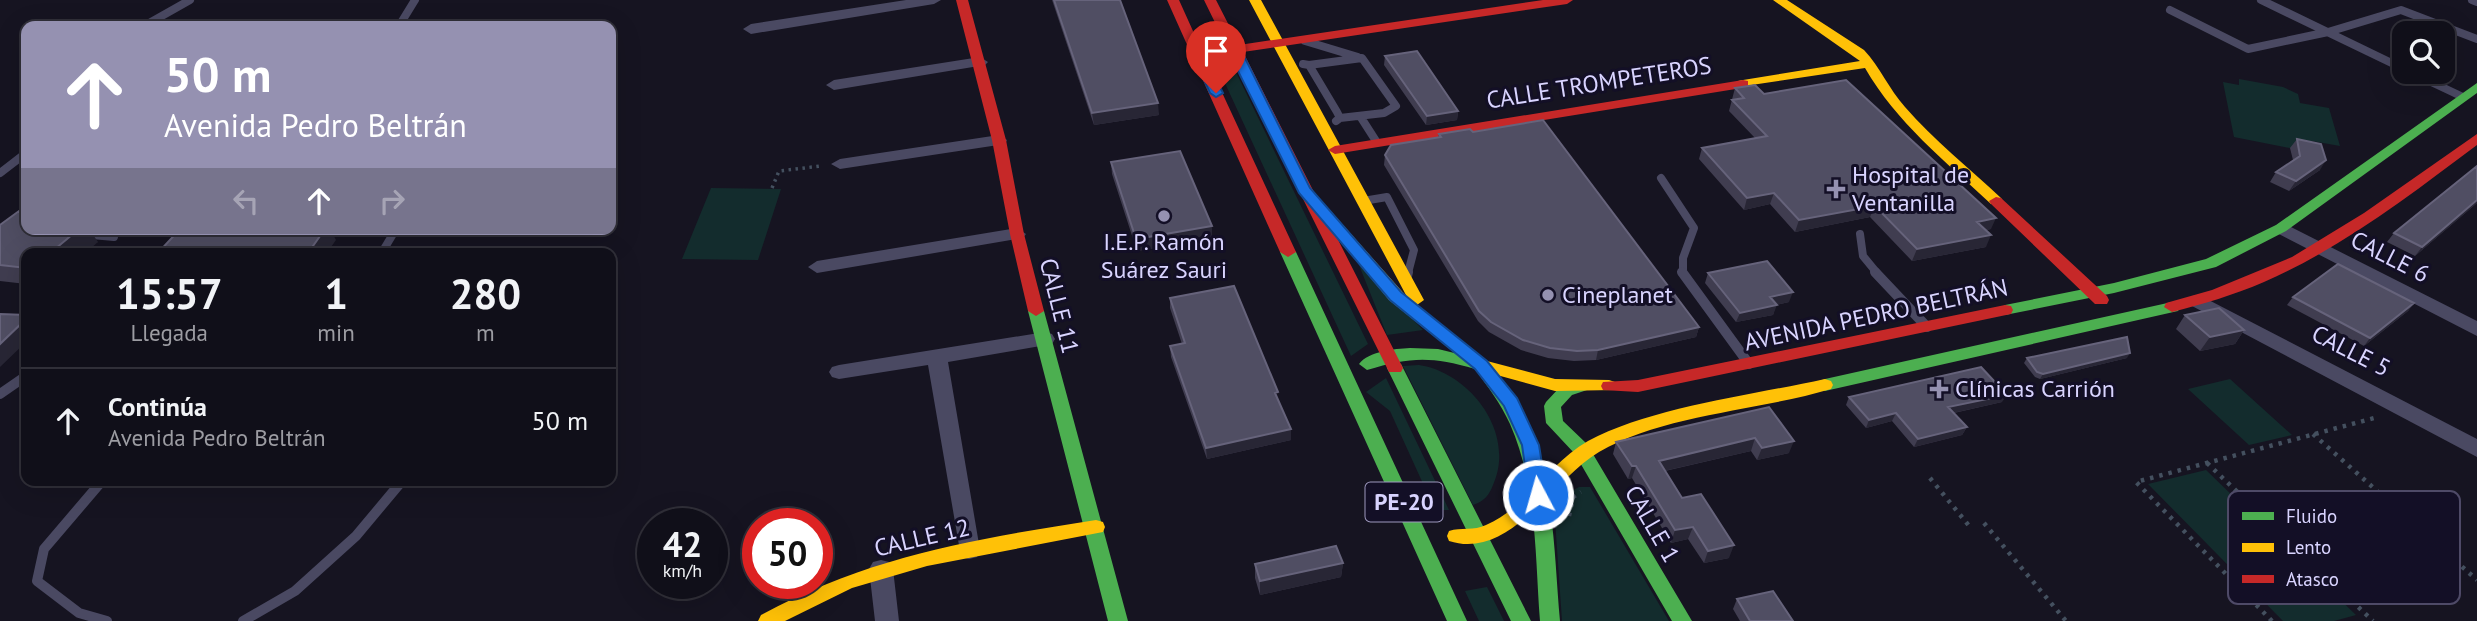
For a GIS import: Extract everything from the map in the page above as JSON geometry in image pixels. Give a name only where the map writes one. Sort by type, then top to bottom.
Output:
[{"type":"main road","name":"CALLE 11","points":[[962,0],[999,140],[1017,234],[1096,527],[1118,621]]},
{"type":"main road","name":"PE-20","points":[[1173,0],[1457,621]]},
{"type":"main road","name":"PE-20","points":[[1210,0],[1521,621]]},
{"type":"main road","points":[[1255,0],[1406,283],[1436,327]]},
{"type":"main road","points":[[1199,55],[1567,0]]},
{"type":"main road","points":[[1779,0],[1860,53],[1870,63],[1888,96],[1908,118],[2121,319]]},
{"type":"main road","name":"CALLE TROMPETEROS","points":[[1335,149],[1870,63]]},
{"type":"main road","name":"AVENIDA PEDRO BELTRÁN","points":[[1304,190],[1395,296],[1481,365],[1530,381],[1581,386],[1665,383],[2092,292],[2211,263],[2281,228],[2477,87]]},
{"type":"main road","points":[[1440,527],[1463,538],[1478,537],[1511,519],[1538,495],[1558,469],[1581,449],[1631,428],[2199,301],[2273,275],[2322,249],[2477,138]]},
{"type":"main road","points":[[1350,382],[1358,371],[1386,356],[1434,354],[1481,365],[1511,403],[1522,424],[1536,468],[1550,621]]},
{"type":"main road","name":"CALLE 1","points":[[1581,386],[1567,390],[1557,397],[1551,407],[1551,418],[1556,429],[1581,449],[1682,621]]},
{"type":"main road","points":[[1363,411],[1426,511]]},
{"type":"main road","name":"CALLE 12","points":[[768,621],[787,608],[881,569],[1096,527]]},
{"type":"street","points":[[751,29],[848,7],[934,0]]},
{"type":"street","points":[[834,85],[980,62]]},
{"type":"street","points":[[839,164],[999,140]]},
{"type":"street","name":"CALLE 6","points":[[2281,228],[2477,329]]},
{"type":"street","points":[[817,267],[1017,234]]},
{"type":"street","name":"CALLE 5","points":[[2199,301],[2477,449]]},
{"type":"street","points":[[839,372],[1045,339]]},
{"type":"street","points":[[937,357],[969,550]]},
{"type":"street","points":[[881,569],[887,621]]},
{"type":"lane","points":[[153,21],[190,0]]},
{"type":"lane","points":[[402,21],[415,0]]},
{"type":"lane","points":[[2261,0],[2392,63]]},
{"type":"lane","points":[[2472,0],[2477,2]]},
{"type":"lane","points":[[2170,10],[2248,49],[2328,32],[2401,10],[2477,39]]},
{"type":"lane","points":[[1303,40],[1362,58],[1396,106],[1391,111],[1340,118],[1324,129]]},
{"type":"lane","points":[[1287,59],[1309,65],[1362,58]]},
{"type":"lane","points":[[1309,65],[1340,118]]},
{"type":"lane","points":[[2435,84],[2463,97]]},
{"type":"lane","points":[[1360,116],[1376,141]]},
{"type":"lane","points":[[0,173],[21,157]]},
{"type":"lane","points":[[1661,178],[1694,228],[1692,239],[1681,254],[1681,270],[1750,365]]},
{"type":"lane","points":[[1362,201],[1387,197],[1414,250],[1406,283]]},
{"type":"lane","points":[[1860,234],[1863,256],[1927,327]]},
{"type":"lane","points":[[94,235],[114,237]]},
{"type":"lane","points":[[0,394],[21,379]]},
{"type":"lane","points":[[98,486],[44,549],[37,580],[79,613],[107,621]]},
{"type":"lane","points":[[243,621],[295,591],[356,536],[398,486]]},
{"type":"path","points":[[772,188],[779,171],[839,164]]},
{"type":"path","points":[[2228,576],[2136,482],[2406,409]]},
{"type":"path","points":[[2313,434],[2377,491]]},
{"type":"path","points":[[2206,463],[2236,491]]},
{"type":"path","points":[[1930,478],[1970,527]]},
{"type":"path","points":[[1984,523],[2066,621]]},
{"type":"path","points":[[2460,565],[2477,580]]},
{"type":"path","points":[[2255,604],[2272,621]]},
{"type":"path","points":[[2355,604],[2373,621]]},
{"type":"green space","points":[[1218,68],[1234,68],[1368,344],[1351,356]]},
{"type":"green space","points":[[2239,79],[2283,87],[2298,94],[2300,103],[2329,108],[2340,146],[2312,141],[2315,153],[2234,137],[2223,82],[2239,85]]},
{"type":"green space","points":[[711,188],[781,189],[758,260],[682,259]]},
{"type":"green space","points":[[1359,265],[1423,330],[1387,335]]},
{"type":"green space","points":[[1419,365],[1454,378],[1482,405],[1491,421],[1499,458],[1496,477],[1486,498],[1478,503],[1473,505],[1403,366]]},
{"type":"green space","points":[[1386,378],[1449,510],[1435,510],[1390,411],[1366,392]]},
{"type":"green space","points":[[2230,379],[2292,435],[2249,445],[2188,389]]},
{"type":"green space","points":[[2206,470],[2228,491],[2228,565],[2148,484]]},
{"type":"green space","points":[[1579,487],[1590,487],[1669,621],[1562,621],[1555,519],[1563,500]]},
{"type":"green space","points":[[1487,587],[1504,621],[1479,621],[1465,591]]},
{"type":"green space","points":[[2266,604],[2345,604],[2356,615],[2334,621],[2283,621]]},
{"type":"building","points":[[1054,0],[1120,0],[1158,103],[1092,113]]},
{"type":"building","points":[[1417,51],[1458,111],[1427,116],[1385,56]]},
{"type":"building","points":[[1846,80],[1996,218],[1977,222],[1991,235],[1917,249],[1875,206],[1799,220],[1774,193],[1747,198],[1702,148],[1767,136],[1732,100],[1744,98],[1735,88],[1755,85],[1764,94]]},
{"type":"building","points":[[1543,120],[1699,327],[1598,350],[1577,351],[1550,348],[1523,340],[1491,322],[1479,311],[1385,155],[1391,145],[1441,137],[1439,134],[1470,129],[1473,132]]},
{"type":"building","points":[[2297,139],[2321,144],[2326,160],[2296,181],[2276,172],[2300,156]]},
{"type":"building","points":[[1180,151],[1212,226],[1136,239],[1111,162]]},
{"type":"building","points":[[2477,166],[2477,200],[2422,247],[2394,233]]},
{"type":"building","points":[[19,211],[21,235],[72,235],[56,248],[21,248],[21,267],[0,265],[0,225]]},
{"type":"building","points":[[174,235],[321,235],[312,248],[163,248]]},
{"type":"building","points":[[1767,261],[1793,292],[1770,297],[1777,305],[1740,313],[1708,273]]},
{"type":"building","points":[[2338,264],[2414,303],[2370,338],[2293,297]]},
{"type":"building","points":[[1234,286],[1291,429],[1206,448],[1170,346],[1185,343],[1170,298]]},
{"type":"building","points":[[2219,308],[2244,330],[2210,337],[2185,315]]},
{"type":"building","points":[[0,314],[21,315],[21,324],[0,344]]},
{"type":"building","points":[[2127,337],[2130,353],[2043,374],[2037,372],[2027,358]]},
{"type":"building","points":[[1981,367],[2007,395],[1948,407],[1967,427],[1918,439],[1896,413],[1869,420],[1849,397]]},
{"type":"building","points":[[1769,407],[1794,441],[1762,448],[1755,438],[1659,461],[1682,498],[1701,494],[1734,545],[1708,551],[1693,527],[1675,530],[1636,466],[1632,466],[1616,442]]},
{"type":"building","points":[[1336,546],[1343,563],[1260,581],[1255,564]]},
{"type":"building","points":[[1773,591],[1793,621],[1750,621],[1737,599]]},
{"type":"traffic: fast","points":[[2005,310],[2114,288],[2211,263],[2281,228],[2477,87]]},
{"type":"traffic: fast","points":[[1288,252],[1457,621]]},
{"type":"traffic: fast","points":[[1825,385],[2172,307]]},
{"type":"traffic: fast","points":[[1036,311],[1118,621]]},
{"type":"traffic: fast","points":[[1367,364],[1396,355],[1424,353],[1481,365]]},
{"type":"traffic: fast","points":[[1481,365],[1503,394],[1519,424],[1530,455],[1542,518],[1550,621]]},
{"type":"traffic: fast","points":[[1395,368],[1521,621]]},
{"type":"traffic: fast","points":[[1581,386],[1566,391],[1552,406],[1555,423],[1581,449],[1682,621]]},
{"type":"traffic: slow","points":[[1255,0],[1416,300]]},
{"type":"traffic: slow","points":[[1779,0],[1860,53],[1902,112],[1996,201]]},
{"type":"traffic: slow","points":[[1743,84],[1870,63]]},
{"type":"traffic: slow","points":[[1322,210],[1395,296],[1481,365],[1555,385],[1609,386]]},
{"type":"traffic: slow","points":[[1538,495],[1574,459],[1613,437],[1680,417],[1825,385]]},
{"type":"traffic: slow","points":[[1456,536],[1468,537],[1491,531],[1511,519],[1538,495]]},
{"type":"traffic: slow","points":[[768,621],[806,600],[886,569],[968,549],[1096,527]]},
{"type":"traffic: jam","points":[[962,0],[999,140],[1017,234],[1036,311]]},
{"type":"traffic: jam","points":[[1173,0],[1288,252]]},
{"type":"traffic: jam","points":[[1210,0],[1395,368]]},
{"type":"traffic: jam","points":[[1199,55],[1567,0]]},
{"type":"traffic: jam","points":[[1335,150],[1743,84]]},
{"type":"traffic: jam","points":[[2172,307],[2217,294],[2297,260],[2369,217],[2477,138]]},
{"type":"traffic: jam","points":[[1996,201],[2101,300]]},
{"type":"traffic: jam","points":[[1609,386],[1638,386],[2005,310]]},
{"type":"place","name":"Hospital de Ventanilla","points":[[1836,189]]},
{"type":"place","name":"I.E.P. Ramón Suárez Sauri","points":[[1164,216]]},
{"type":"place","name":"Cineplanet","points":[[1548,295]]},
{"type":"place","name":"Clínicas Carrión","points":[[1939,389]]},
{"type":"route","points":[[1216,93],[1199,55],[1235,50],[1304,190],[1395,296],[1481,365],[1511,403],[1531,445],[1538,495]]}]
